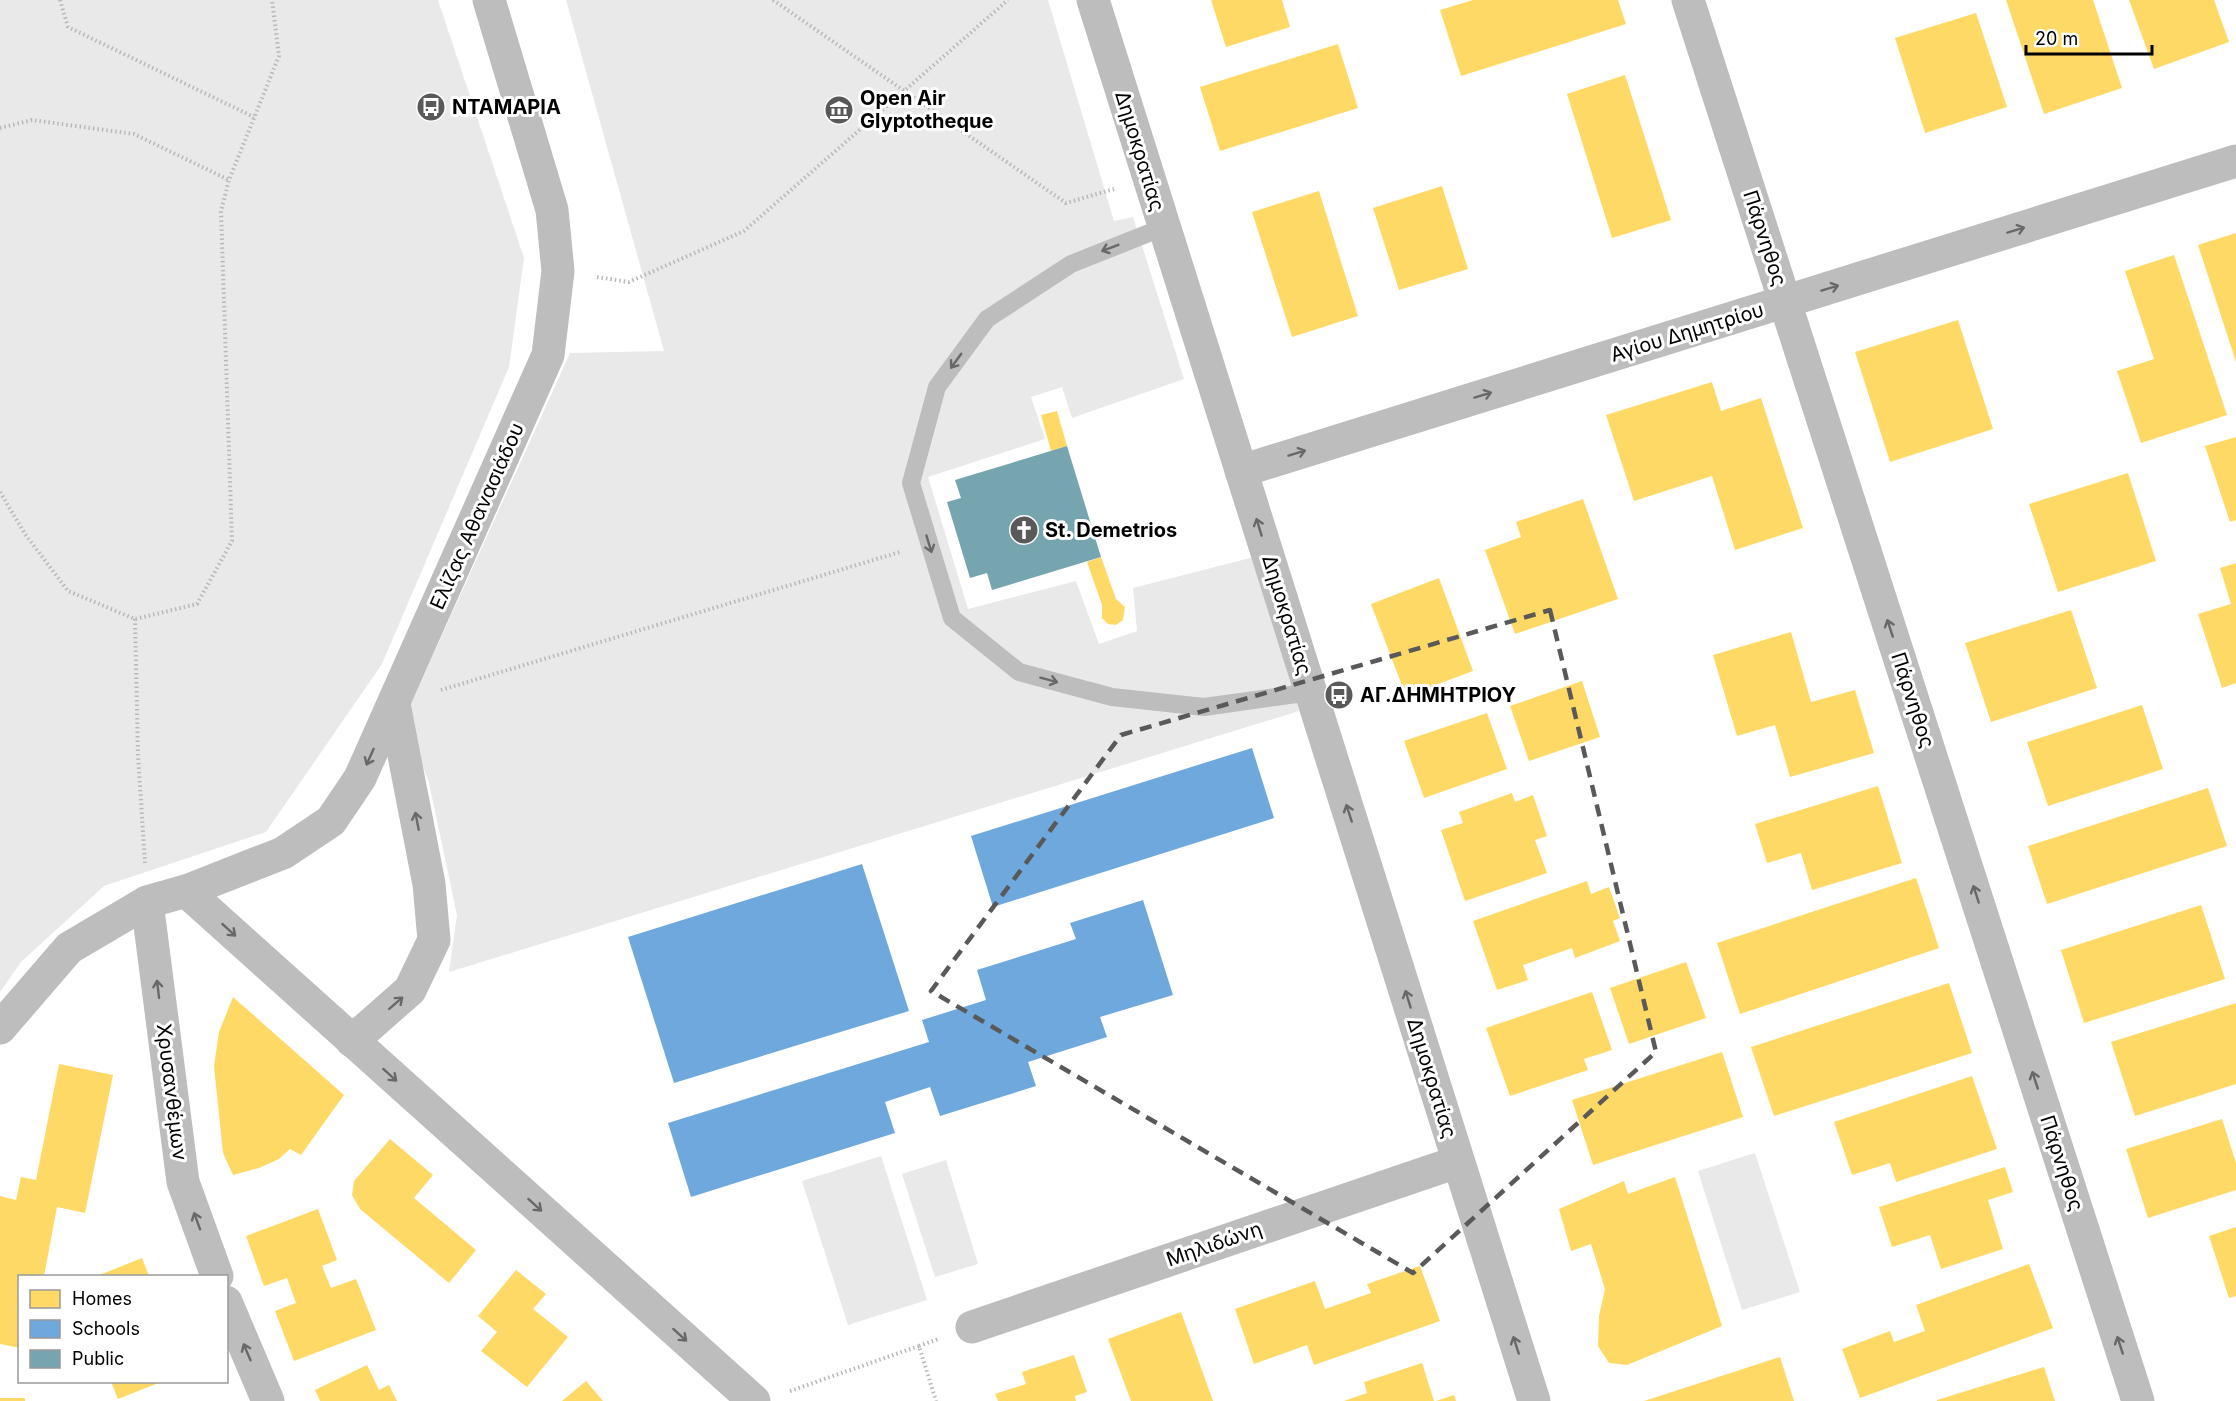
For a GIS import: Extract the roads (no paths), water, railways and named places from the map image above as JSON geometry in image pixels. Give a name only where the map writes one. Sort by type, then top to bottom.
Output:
[{"type":"street","name":"Ελίζας Αθανασιάδου","points":[[0,1028],[69,948],[147,902],[186,891],[283,853],[331,821],[360,778],[548,355],[558,271],[552,210],[489,0]]},
{"type":"street","name":"Δημοκρατίας","points":[[1093,0],[1534,1401]]},
{"type":"street","name":"Πάρνηθος","points":[[1688,0],[2138,1401]]},
{"type":"street","name":"Αγίου Δημητρίου","points":[[1241,471],[2236,161]]},
{"type":"street","points":[[352,1041],[410,990],[434,940],[429,884],[394,704]]},
{"type":"street","points":[[186,891],[352,1041],[769,1397]]},
{"type":"street","name":"Χρυσανθέμων","points":[[147,902],[183,1182],[217,1275]]},
{"type":"street","name":"Μηλιδώνη","points":[[972,1327],[1457,1162]]},
{"type":"street","points":[[228,1307],[268,1401]]},
{"type":"lane","points":[[1164,227],[1071,264],[987,319],[937,387],[911,483],[952,618],[1019,672],[1112,697],[1204,707],[1311,692]]},
{"type":"place","name":"ΝΤΑΜΑΡΙΑ","points":[[431,107]]},
{"type":"place","name":"Open Air Glyptotheque","points":[[839,110]]},
{"type":"place","name":"St. Demetrios","points":[[1024,530]]},
{"type":"place","name":"ΑΓ.ΔΗΜΗΤΡΙΟΥ","points":[[1339,695]]}]
